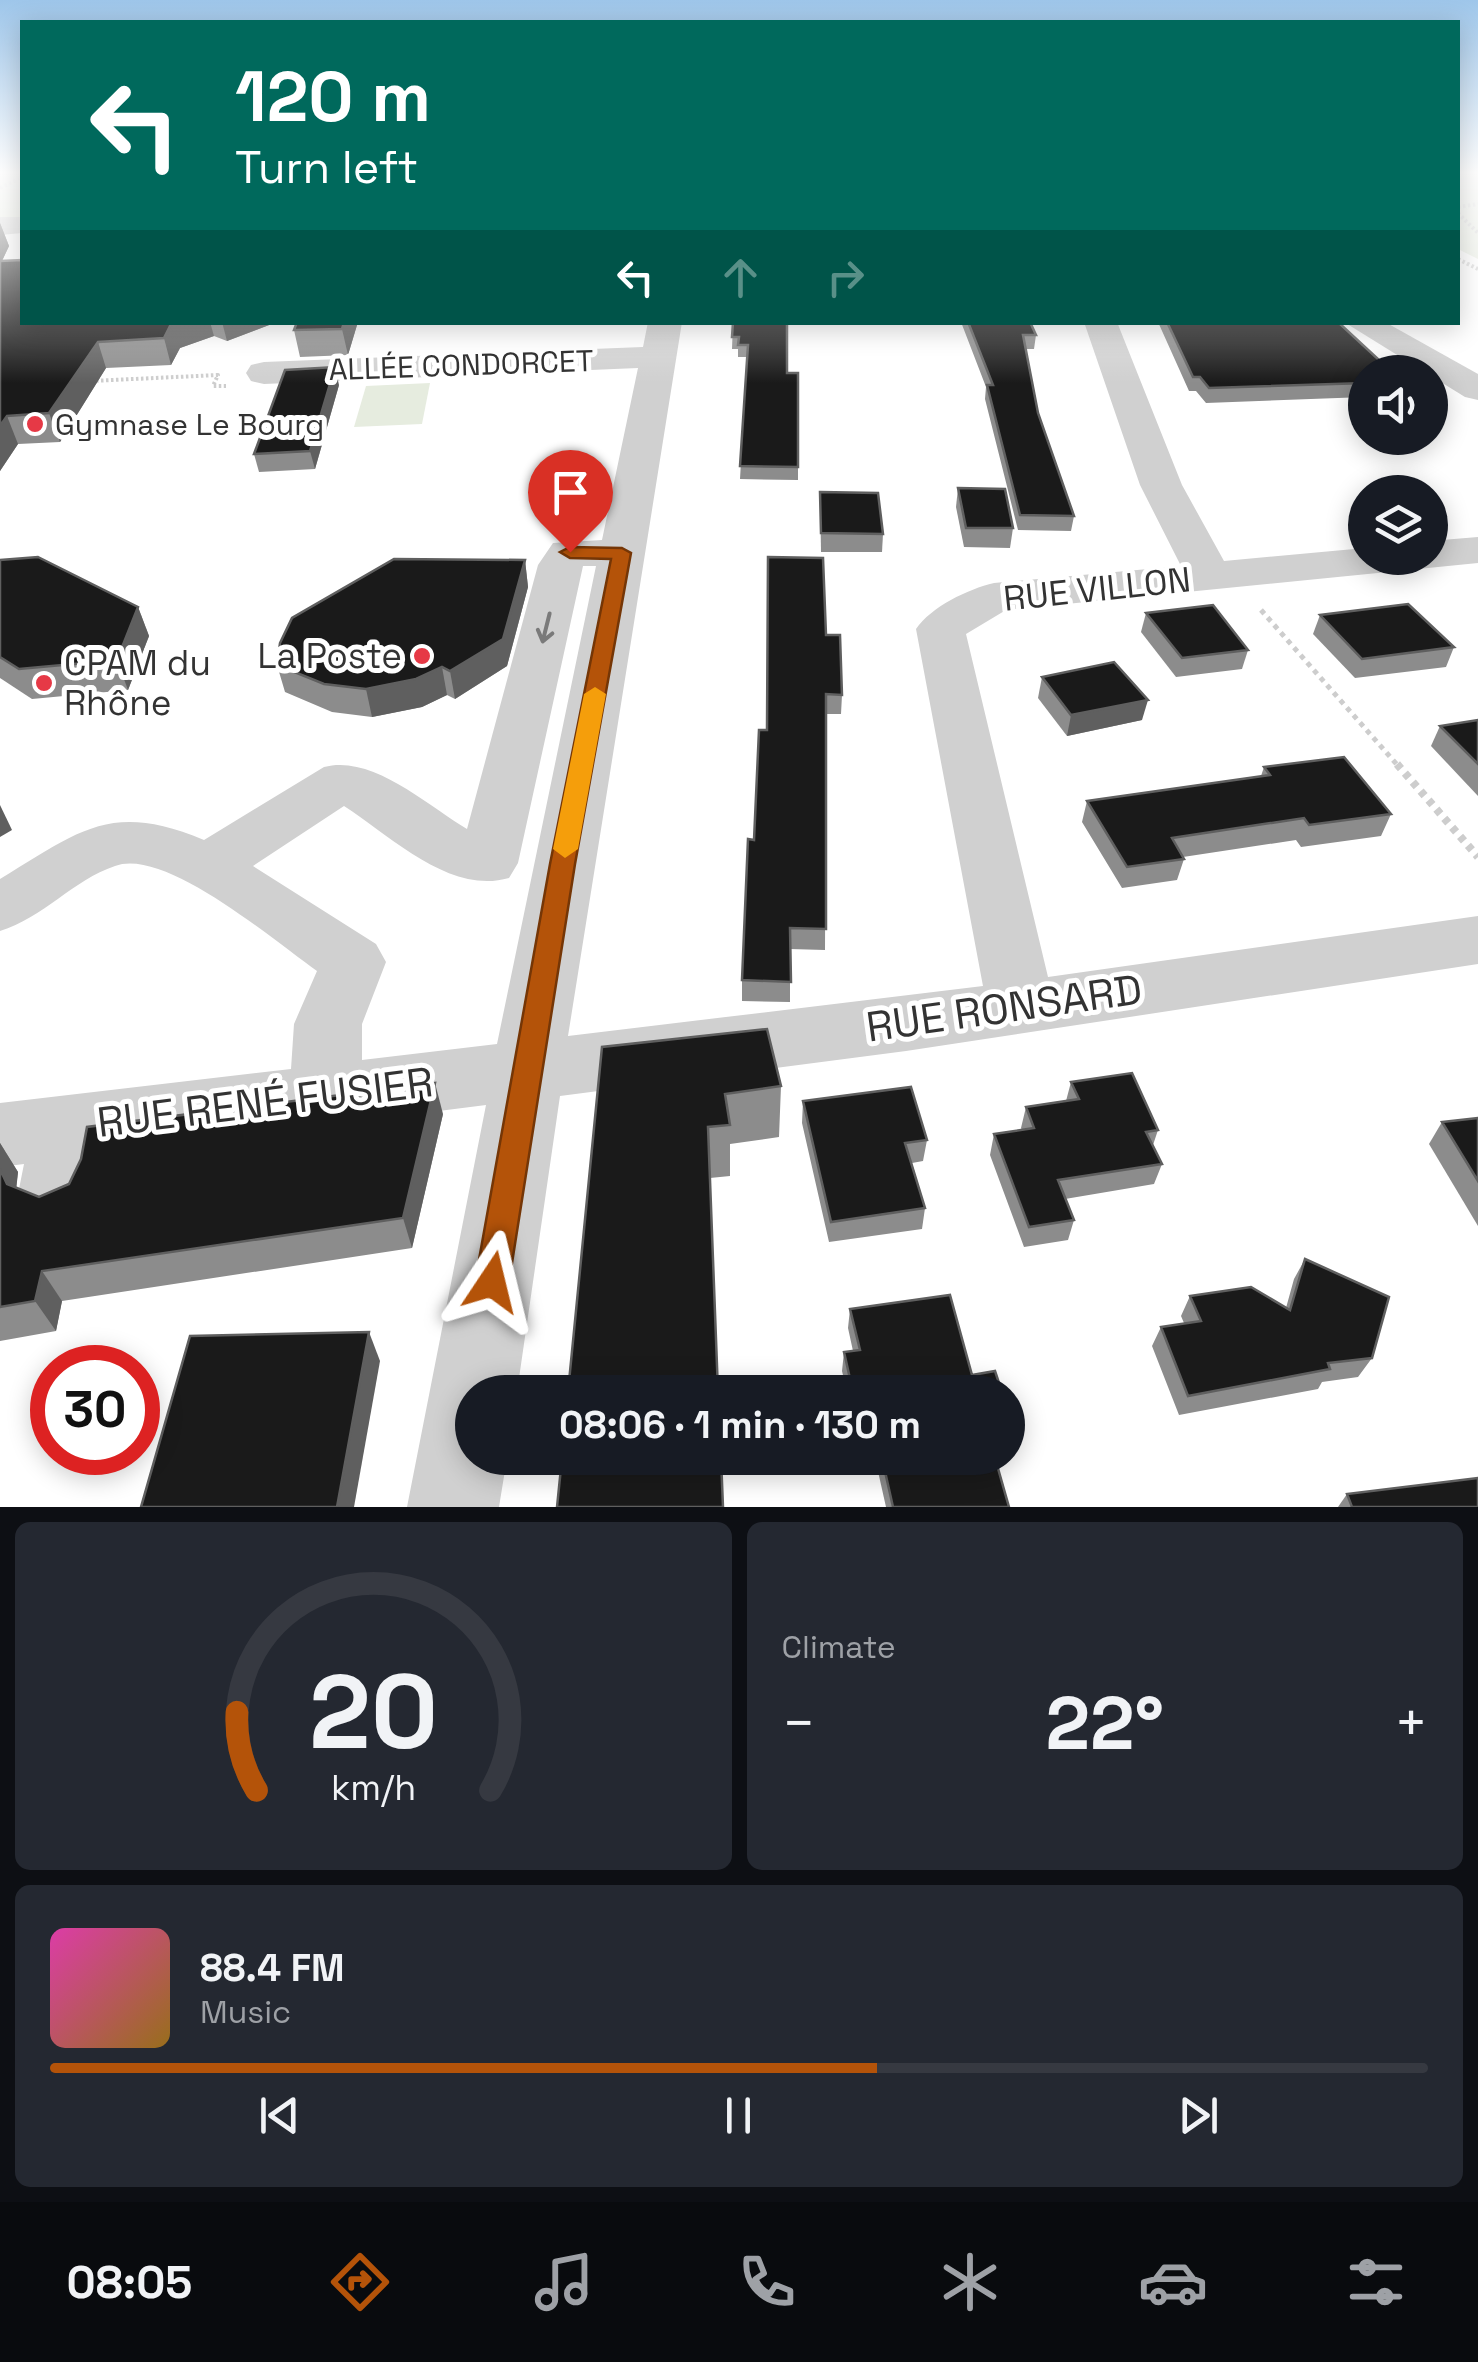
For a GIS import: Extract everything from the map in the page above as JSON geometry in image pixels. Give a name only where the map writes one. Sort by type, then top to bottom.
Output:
[{"type":"street","points":[[1101,325],[1161,485],[1220,576]]},
{"type":"street","points":[[1365,325],[1478,390]]},
{"type":"street","points":[[476,1375],[662,340]]},
{"type":"street","name":"ALLÉE CONDORCET","points":[[264,373],[662,340]]},
{"type":"street","points":[[1448,553],[1478,550]]},
{"type":"street","points":[[208,866],[344,780],[474,862],[488,863],[561,565],[570,552],[622,553]]},
{"type":"street","name":"RUE VILLON","points":[[1020,1007],[940,629],[994,597],[1348,564]]},
{"type":"street","points":[[0,908],[76,860],[111,844],[150,841],[208,866],[354,962],[328,1024],[324,1094]]},
{"type":"street","name":"RUE RONSARD","points":[[530,1068],[906,1024],[1478,940]]},
{"type":"street","name":"RUE RENÉ FUSIER","points":[[42,1150],[324,1094],[530,1068]]},
{"type":"street","points":[[454,1507],[459,1475]]},
{"type":"path","points":[[1220,576],[1478,857]]},
{"type":"shaded area","points":[[1460,242],[1478,242],[1478,259],[1460,250]]},
{"type":"shaded area","points":[[430,383],[422,424],[354,427],[366,386]]},
{"type":"building","points":[[20,260],[20,325],[170,325],[164,338],[98,342],[49,413],[7,416],[0,426],[0,261]]},
{"type":"building","points":[[296,325],[343,325],[342,329],[294,330]]},
{"type":"building","points":[[733,325],[787,325],[787,373],[798,373],[798,467],[740,466],[748,345],[738,345],[739,337],[732,337]]},
{"type":"building","points":[[969,325],[1031,325],[1036,335],[1023,335],[1038,413],[1074,516],[1020,515],[987,385],[993,385]]},
{"type":"building","points":[[1168,325],[1341,325],[1374,355],[1348,355],[1348,384],[1209,388],[1200,377],[1193,377]]},
{"type":"building","points":[[335,367],[310,451],[254,454],[285,370]]},
{"type":"building","points":[[958,488],[1005,489],[1013,528],[966,528]]},
{"type":"building","points":[[820,492],[878,493],[883,534],[821,533]]},
{"type":"building","points":[[38,557],[138,607],[117,660],[19,669],[0,657],[0,560]]},
{"type":"building","points":[[768,557],[823,558],[826,635],[840,635],[842,695],[826,694],[826,929],[790,928],[791,982],[742,980],[748,839],[754,840],[759,730],[767,730]]},
{"type":"building","points":[[394,559],[525,560],[503,639],[450,671],[442,667],[416,679],[366,689],[324,684],[277,665],[280,643],[292,618]]},
{"type":"building","points":[[1408,604],[1454,647],[1362,659],[1320,615]]},
{"type":"building","points":[[1213,605],[1248,650],[1182,658],[1146,613]]},
{"type":"building","points":[[1114,662],[1148,700],[1071,715],[1042,677]]},
{"type":"building","points":[[1478,720],[1478,764],[1440,726]]},
{"type":"building","points":[[1344,757],[1391,814],[1309,825],[1304,818],[1172,838],[1184,859],[1127,867],[1087,801],[1270,775],[1264,767]]},
{"type":"building","points":[[767,1029],[781,1086],[725,1094],[730,1125],[708,1127],[717,1375],[570,1375],[602,1047]]},
{"type":"building","points":[[1132,1073],[1158,1130],[1146,1132],[1162,1164],[1058,1180],[1074,1220],[1029,1227],[994,1134],[1034,1128],[1026,1107],[1079,1099],[1071,1082]]},
{"type":"building","points":[[435,1083],[403,1218],[42,1271],[35,1301],[0,1307],[0,1169],[7,1184],[39,1197],[69,1184],[81,1159],[87,1127]]},
{"type":"building","points":[[911,1087],[927,1140],[905,1143],[925,1208],[831,1222],[803,1101]]},
{"type":"building","points":[[1478,1118],[1478,1181],[1442,1122]]},
{"type":"building","points":[[1305,1259],[1389,1297],[1372,1358],[1328,1363],[1330,1369],[1188,1396],[1161,1327],[1201,1321],[1190,1296],[1251,1287],[1290,1310]]},
{"type":"building","points":[[950,1295],[972,1375],[849,1375],[844,1352],[860,1350],[850,1309]]},
{"type":"building","points":[[369,1332],[337,1507],[141,1507],[150,1475],[160,1475],[160,1441],[190,1336]]},
{"type":"building","points":[[560,1475],[722,1475],[723,1507],[557,1507]]},
{"type":"building","points":[[886,1475],[1000,1475],[1009,1507],[893,1507]]},
{"type":"building","points":[[1478,1478],[1478,1507],[1352,1507],[1347,1494]]},
{"type":"slow traffic","points":[[565,849],[595,694]]},
{"type":"place","name":"Gymnase Le Bourg","points":[[35,424]]},
{"type":"place","name":"La Poste","points":[[422,656]]},
{"type":"place","name":"CPAM du Rhône","points":[[44,683]]},
{"type":"route","points":[[492,1282],[563,864],[622,553],[570,552]]}]
